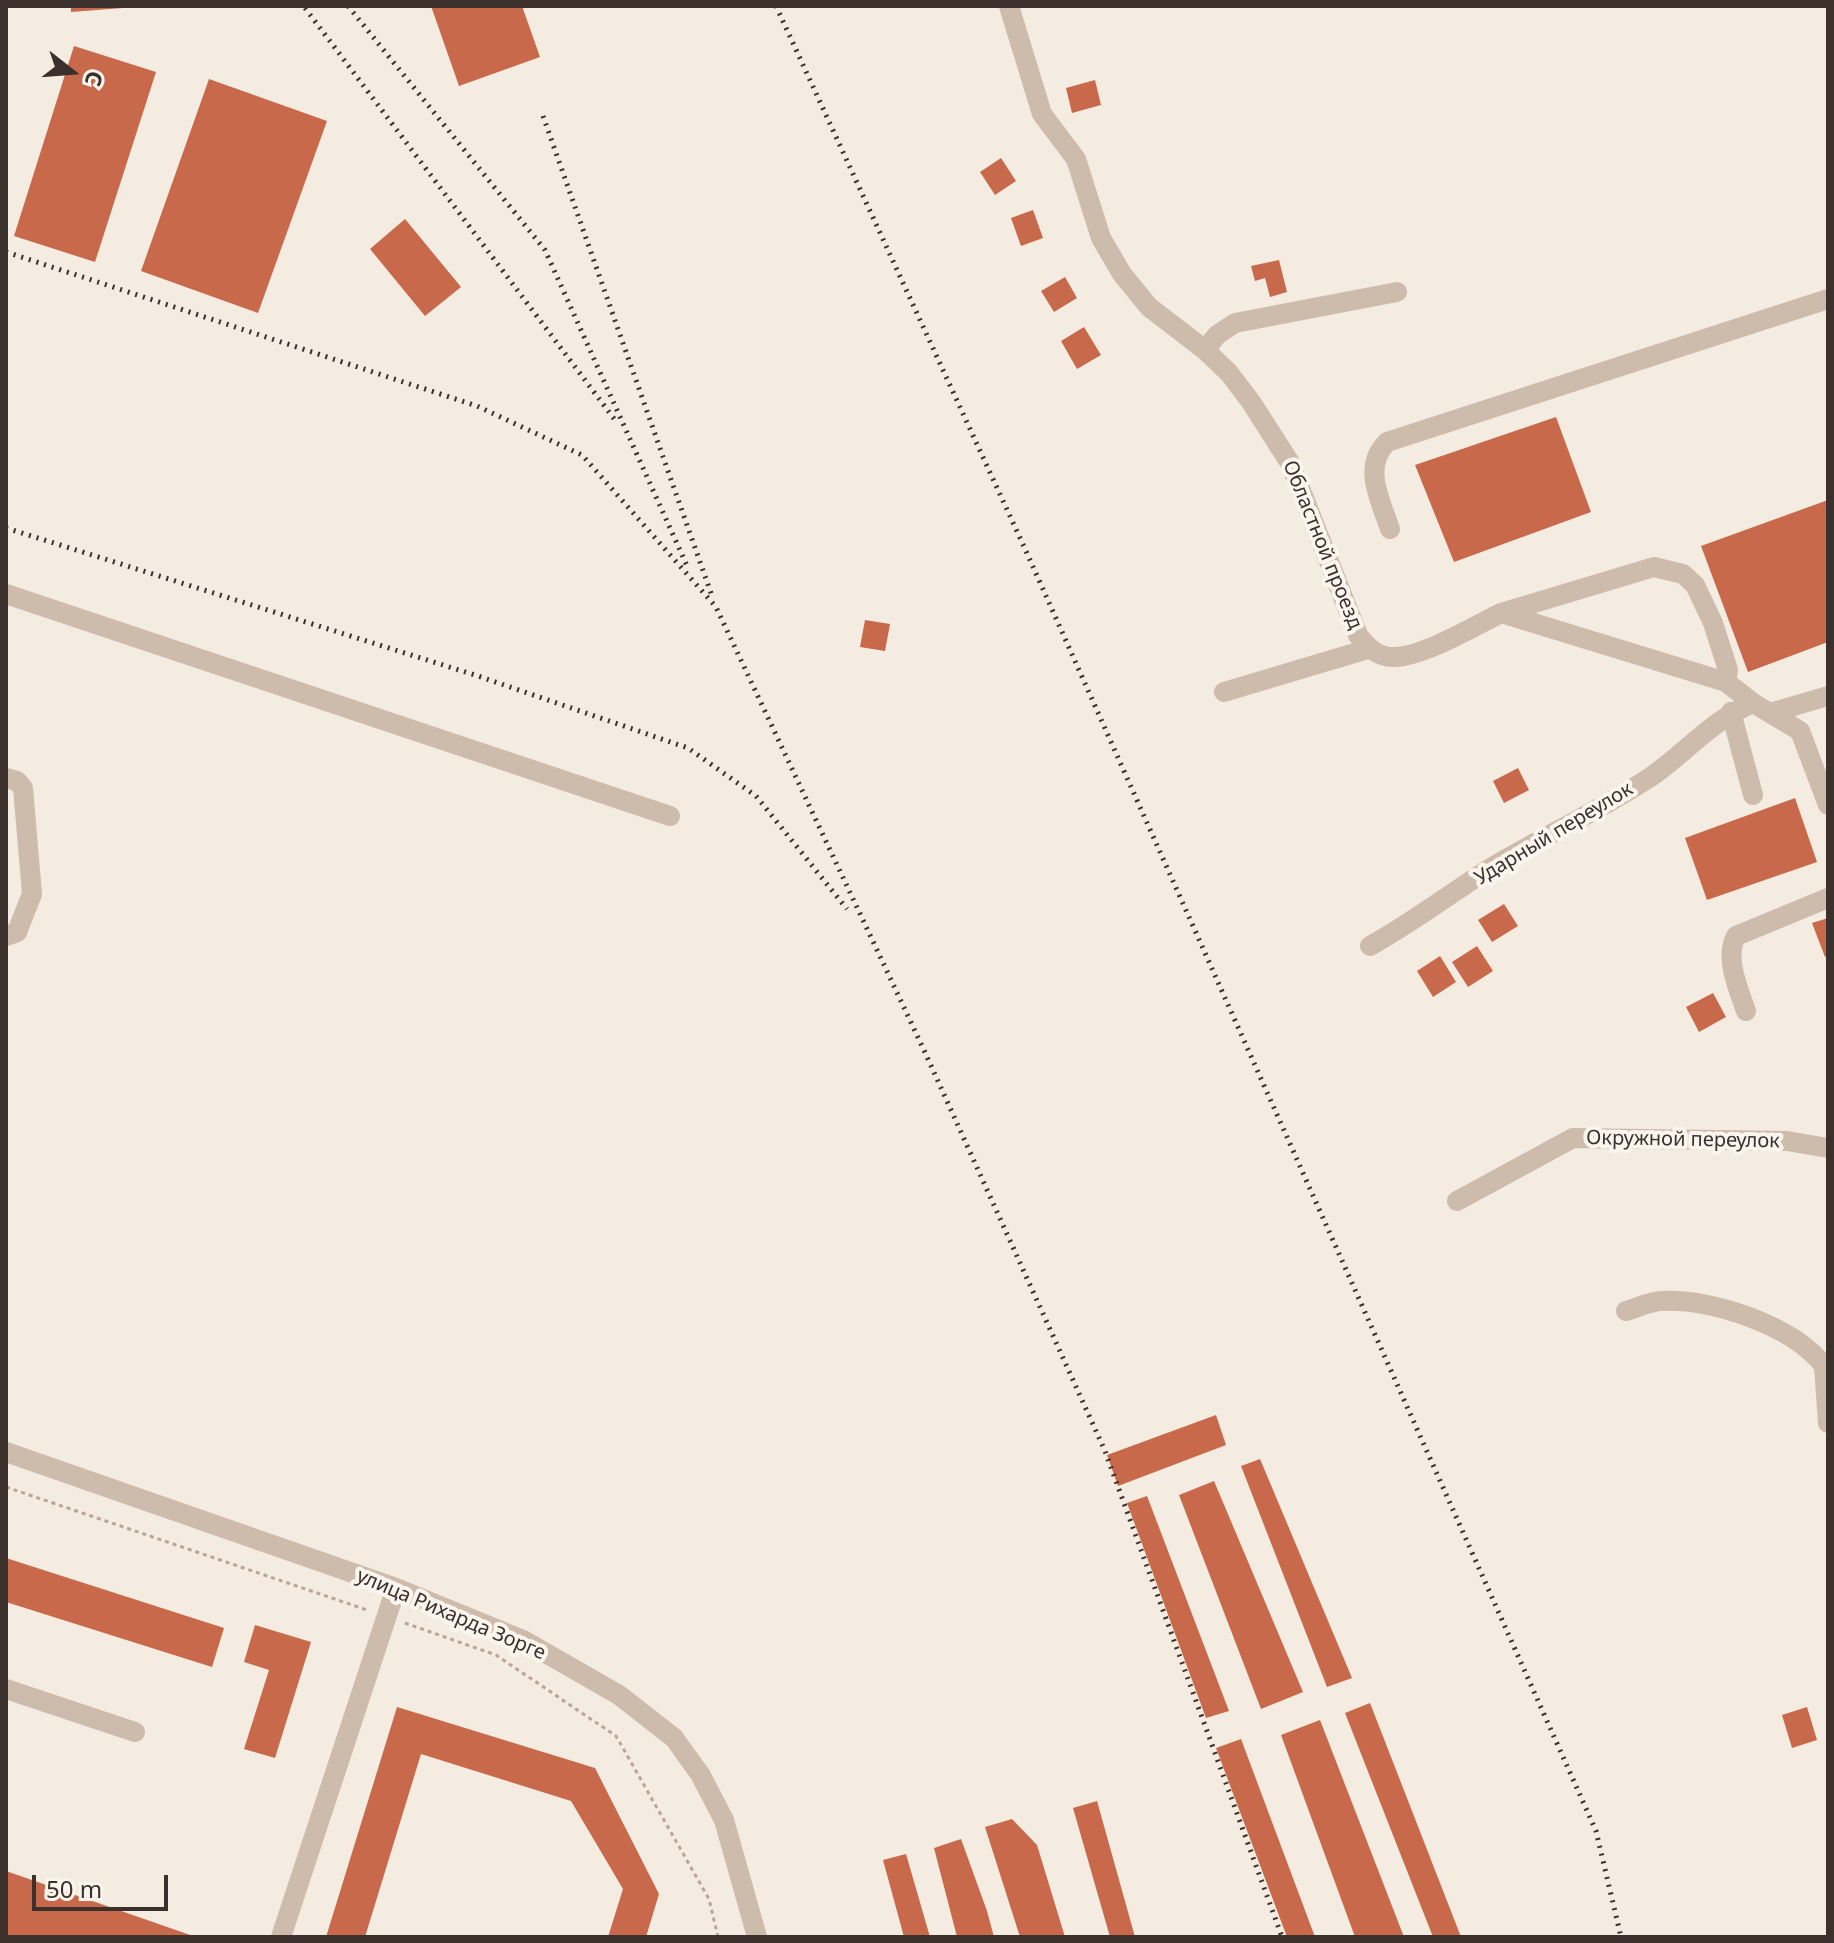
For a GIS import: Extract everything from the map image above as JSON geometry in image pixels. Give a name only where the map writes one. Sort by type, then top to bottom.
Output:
[{"type":"street","name":"Областной проезд","points":[[1009,6],[1042,114],[1076,159],[1101,238],[1149,307],[1205,350],[1244,392],[1290,463],[1358,635],[1368,649],[1396,657],[1450,639],[1501,613],[1654,567],[1683,574],[1695,585],[1713,623],[1728,670],[1726,682]]},
{"type":"street","points":[[1205,350],[1217,335],[1235,323],[1397,292]]},
{"type":"street","points":[[1390,529],[1372,474],[1377,452],[1387,442],[1828,299]]},
{"type":"street","points":[[6,594],[670,816]]},
{"type":"street","points":[[1501,613],[1726,682],[1753,703],[1773,712],[1800,731],[1828,805]]},
{"type":"street","points":[[1224,692],[1368,649]]},
{"type":"street","points":[[1773,712],[1828,696]]},
{"type":"street","name":"Ударный переулок","points":[[1370,946],[1423,916],[1489,869],[1650,777],[1688,743],[1731,712],[1753,703]]},
{"type":"street","points":[[1731,712],[1753,795]]},
{"type":"street","points":[[6,778],[17,781],[23,788],[32,894],[17,932],[6,936]]},
{"type":"street","points":[[1746,1011],[1735,978],[1731,945],[1736,936],[1828,898]]},
{"type":"street","name":"Окружной переулок","points":[[1457,1201],[1573,1138],[1787,1141],[1828,1148]]},
{"type":"street","points":[[1626,1311],[1660,1301],[1701,1304],[1764,1323],[1800,1341],[1826,1366],[1828,1423]]},
{"type":"street","name":"улица Рихарда Зорге","points":[[6,1452],[396,1588],[523,1640],[619,1695],[674,1738],[700,1774],[724,1820],[757,1937]]},
{"type":"street","points":[[281,1937],[396,1588]]},
{"type":"street","points":[[6,1689],[135,1732]]},
{"type":"path","points":[[6,1487],[496,1655],[616,1736],[709,1899],[718,1937]]},
{"type":"building","points":[[71,6],[123,6],[123,8],[71,12]]},
{"type":"building","points":[[431,6],[522,6],[540,57],[459,86]]},
{"type":"building","points":[[74,46],[156,72],[95,262],[14,236]]},
{"type":"building","points":[[209,79],[327,121],[258,313],[141,271]]},
{"type":"building","points":[[1095,80],[1101,105],[1072,113],[1066,88]]},
{"type":"building","points":[[1001,158],[1016,181],[995,195],[980,172]]},
{"type":"building","points":[[1033,210],[1043,238],[1021,246],[1011,218]]},
{"type":"building","points":[[405,219],[461,287],[425,316],[370,249]]},
{"type":"building","points":[[1279,260],[1287,292],[1270,297],[1265,278],[1255,281],[1251,266]]},
{"type":"building","points":[[1065,277],[1077,298],[1054,312],[1041,291]]},
{"type":"building","points":[[1084,327],[1101,355],[1077,369],[1061,341]]},
{"type":"building","points":[[1556,417],[1591,512],[1454,562],[1415,465]]},
{"type":"building","points":[[1828,500],[1828,642],[1748,672],[1701,546]]},
{"type":"building","points":[[865,620],[890,624],[885,651],[860,647]]},
{"type":"building","points":[[1518,768],[1529,790],[1504,803],[1493,781]]},
{"type":"building","points":[[1795,798],[1817,862],[1707,900],[1685,838]]},
{"type":"building","points":[[1504,904],[1518,926],[1492,942],[1478,920]]},
{"type":"building","points":[[1828,918],[1828,956],[1825,957],[1812,923]]},
{"type":"building","points":[[1477,946],[1493,971],[1468,987],[1452,962]]},
{"type":"building","points":[[1440,956],[1456,982],[1433,997],[1417,971]]},
{"type":"building","points":[[1713,993],[1726,1017],[1699,1032],[1686,1007]]},
{"type":"building","points":[[1216,1415],[1226,1445],[1118,1486],[1107,1455]]},
{"type":"building","points":[[1260,1459],[1352,1678],[1327,1687],[1241,1466]]},
{"type":"building","points":[[1214,1481],[1303,1692],[1261,1709],[1179,1495]]},
{"type":"building","points":[[1147,1496],[1229,1711],[1206,1718],[1127,1503]]},
{"type":"building","points":[[6,1558],[224,1628],[212,1667],[6,1602]]},
{"type":"building","points":[[255,1625],[311,1642],[275,1758],[244,1749],[269,1670],[244,1662]]},
{"type":"building","points":[[1370,1703],[1461,1937],[1433,1937],[1345,1713]]},
{"type":"building","points":[[397,1707],[595,1768],[659,1894],[646,1937],[608,1937],[623,1889],[571,1801],[421,1754],[365,1937],[326,1937]]},
{"type":"building","points":[[1807,1707],[1817,1740],[1792,1748],[1782,1715]]},
{"type":"building","points":[[1320,1720],[1404,1937],[1355,1937],[1281,1735]]},
{"type":"building","points":[[1241,1739],[1315,1937],[1287,1937],[1216,1748]]},
{"type":"building","points":[[1097,1801],[1135,1937],[1110,1937],[1073,1808]]},
{"type":"building","points":[[1012,1819],[1037,1845],[1065,1937],[1020,1937],[985,1827]]},
{"type":"building","points":[[961,1839],[994,1937],[957,1937],[934,1848]]},
{"type":"building","points":[[906,1854],[930,1937],[904,1937],[883,1860]]},
{"type":"building","points":[[6,1871],[196,1937],[6,1937]]},
{"type":"railway","points":[[348,6],[545,250],[688,568]]},
{"type":"railway","points":[[776,6],[1026,551],[1596,1831],[1621,1937]]},
{"type":"railway","points":[[305,8],[615,420]]},
{"type":"railway","points":[[543,116],[712,596]]},
{"type":"railway","points":[[6,252],[477,406],[582,455],[716,607],[923,1048],[1105,1451],[1282,1937]]},
{"type":"railway","points":[[6,528],[475,675],[688,748],[756,796],[847,909]]}]
